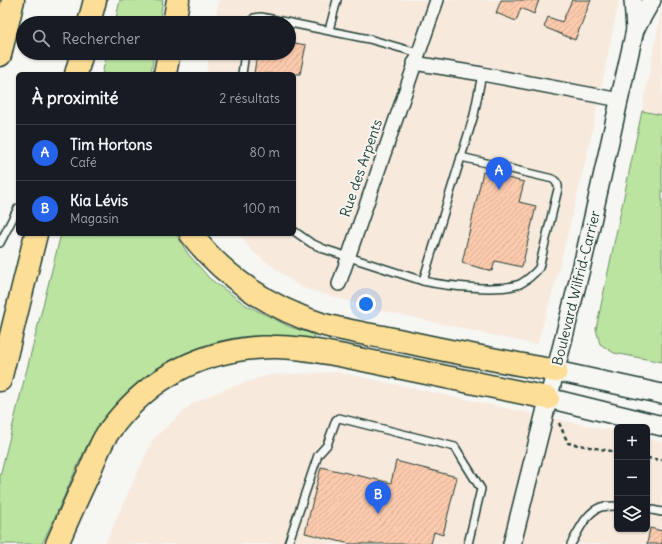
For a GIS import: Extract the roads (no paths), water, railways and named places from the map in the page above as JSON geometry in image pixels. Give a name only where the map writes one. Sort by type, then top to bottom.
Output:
[{"type":"highway","points":[[0,55],[14,0]]},
{"type":"highway","points":[[91,16],[95,0]]},
{"type":"highway","points":[[175,16],[178,0]]},
{"type":"highway","points":[[77,72],[80,60]]},
{"type":"highway","points":[[165,72],[168,60]]},
{"type":"highway","points":[[0,380],[36,236]]},
{"type":"highway","points":[[193,236],[218,264],[255,293],[289,311],[321,324],[427,347],[556,371]]},
{"type":"highway","points":[[57,544],[104,439],[130,405],[172,372],[214,355],[236,350],[273,346],[306,350],[354,358],[548,398]]},
{"type":"main road","points":[[556,371],[662,394]]},
{"type":"main road","points":[[548,398],[662,426]]},
{"type":"street","name":"Rue des Arpents","points":[[339,284],[437,0]]},
{"type":"street","name":"Boulevard Wilfrid-Carrier","points":[[633,0],[636,30]]},
{"type":"street","name":"Boulevard Wilfrid-Carrier","points":[[512,544],[584,257],[636,30],[652,0]]},
{"type":"street","points":[[416,58],[482,74],[620,100]]},
{"type":"lane","points":[[330,30],[337,0]]},
{"type":"lane","points":[[296,24],[370,39],[416,58]]},
{"type":"lane","points":[[242,72],[244,60]]},
{"type":"lane","points":[[424,281],[474,115],[482,74]]},
{"type":"lane","points":[[296,232],[311,243],[324,249],[440,285],[497,287],[518,284],[533,275],[539,268],[559,187],[558,183],[553,179],[461,156]]},
{"type":"lane","points":[[0,243],[16,212]]},
{"type":"lane","points":[[288,544],[318,455],[327,445],[336,420],[342,418],[455,447],[481,489],[468,544]]},
{"type":"lane","points":[[572,544],[586,518],[595,510],[602,507],[614,506]]},
{"type":"lane","points":[[650,510],[662,512]]},
{"type":"place","name":"Tim Hortons","points":[[499,190]]},
{"type":"place","name":"Kia Lévis","points":[[378,514]]}]
